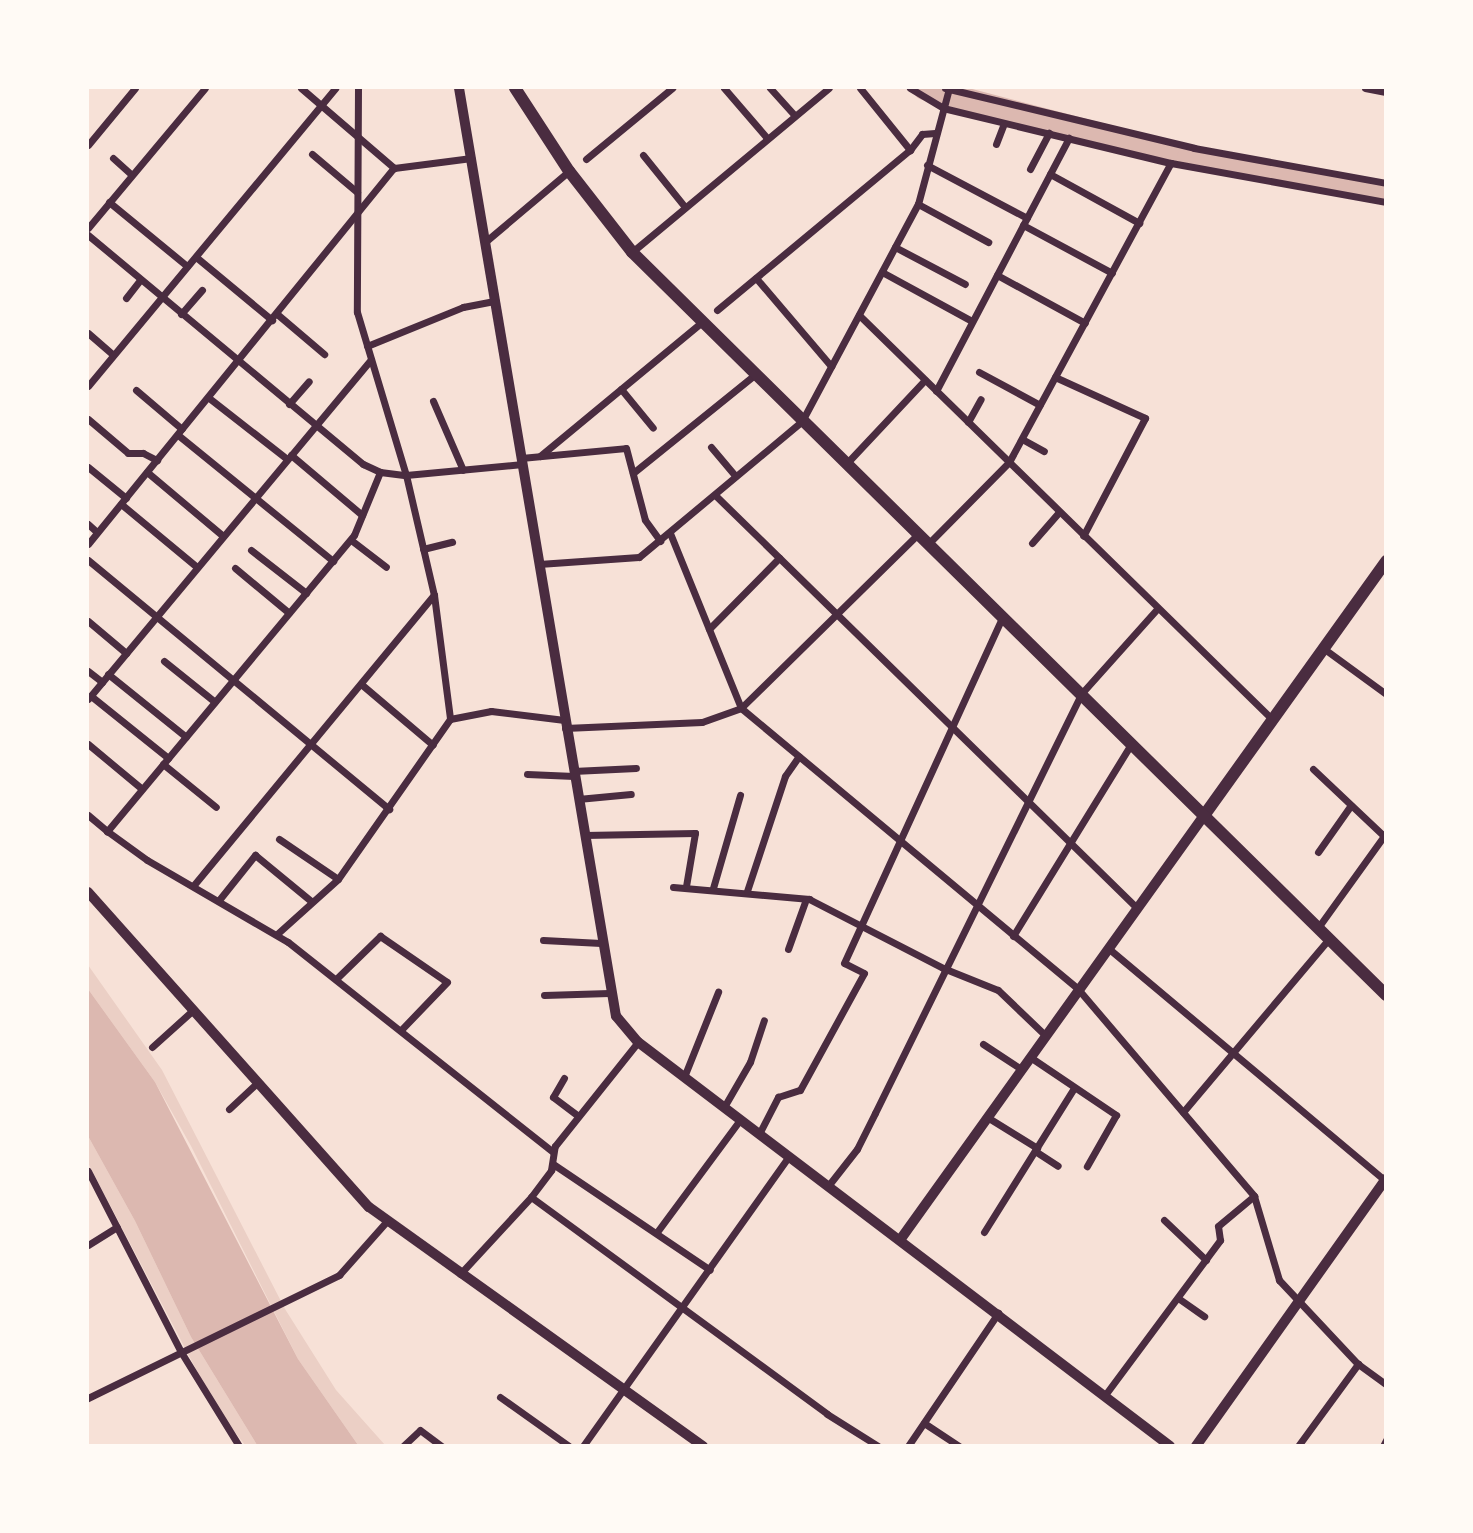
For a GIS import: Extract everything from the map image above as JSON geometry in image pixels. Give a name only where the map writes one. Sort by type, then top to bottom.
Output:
[{"type":"main road","points":[[516,88],[569,171],[632,252],[753,376],[1081,694],[1385,995]]},
{"type":"main road","points":[[1203,817],[1385,561]]},
{"type":"main road","points":[[88,892],[256,1084],[387,1222],[703,1446]]},
{"type":"main road","points":[[1196,1446],[1385,1180]]},
{"type":"street","points":[[88,145],[135,88]]},
{"type":"street","points":[[88,228],[205,88]]},
{"type":"street","points":[[301,88],[394,168]]},
{"type":"street","points":[[88,386],[335,88]]},
{"type":"street","points":[[277,934],[338,879],[450,719],[434,595],[406,475],[357,312],[358,88]]},
{"type":"street","points":[[459,88],[609,993],[617,1016],[638,1042],[1170,1446]]},
{"type":"street","points":[[586,159],[672,88]]},
{"type":"street","points":[[724,88],[767,138]]},
{"type":"street","points":[[770,88],[794,115]]},
{"type":"street","points":[[632,252],[829,88]]},
{"type":"street","points":[[860,88],[910,150]]},
{"type":"street","points":[[910,88],[943,108],[1171,163],[1385,202]]},
{"type":"street","points":[[539,565],[639,557],[802,421],[918,204],[948,88],[1194,148],[1385,183]]},
{"type":"street","points":[[1365,88],[1385,92]]},
{"type":"street","points":[[996,144],[1004,122]]},
{"type":"street","points":[[717,310],[910,150],[922,134],[935,133]]},
{"type":"street","points":[[1030,169],[1049,133]]},
{"type":"street","points":[[936,391],[1069,138]]},
{"type":"street","points":[[312,154],[357,192]]},
{"type":"street","points":[[643,155],[685,207]]},
{"type":"street","points":[[113,158],[132,175]]},
{"type":"street","points":[[88,544],[357,219],[394,168],[471,158]]},
{"type":"street","points":[[450,719],[491,710],[565,724],[702,722],[741,708],[837,614],[1009,462],[1171,163]]},
{"type":"street","points":[[927,165],[1112,273]]},
{"type":"street","points":[[485,242],[569,171]]},
{"type":"street","points":[[1050,174],[1139,223]]},
{"type":"street","points":[[109,202],[187,266]]},
{"type":"street","points":[[918,204],[988,242]]},
{"type":"street","points":[[88,235],[363,464],[380,472],[406,475],[463,470],[541,456],[626,448],[645,520],[660,541]]},
{"type":"street","points":[[895,247],[965,284]]},
{"type":"street","points":[[196,257],[324,354]]},
{"type":"street","points":[[881,272],[972,321]]},
{"type":"street","points":[[997,275],[1085,323]]},
{"type":"street","points":[[756,278],[831,366]]},
{"type":"street","points":[[126,298],[140,280]]},
{"type":"street","points":[[181,314],[202,290]]},
{"type":"street","points":[[367,346],[463,307],[495,301]]},
{"type":"street","points":[[859,315],[1272,719]]},
{"type":"street","points":[[541,456],[701,323]]},
{"type":"street","points":[[88,333],[114,355]]},
{"type":"street","points":[[216,807],[89,698],[371,359]]},
{"type":"street","points":[[979,372],[1040,405]]},
{"type":"street","points":[[633,473],[753,376]]},
{"type":"street","points":[[1055,377],[1145,418],[1083,536]]},
{"type":"street","points":[[846,465],[925,380]]},
{"type":"street","points":[[289,404],[309,382]]},
{"type":"street","points":[[136,390],[255,498],[333,561]]},
{"type":"street","points":[[621,390],[653,428]]},
{"type":"street","points":[[209,398],[362,515]]},
{"type":"street","points":[[968,422],[981,399]]},
{"type":"street","points":[[433,401],[463,470]]},
{"type":"street","points":[[88,419],[128,453],[157,460]]},
{"type":"street","points":[[1021,439],[1044,452]]},
{"type":"street","points":[[711,447],[735,476]]},
{"type":"street","points":[[88,467],[197,567]]},
{"type":"street","points":[[147,472],[223,536]]},
{"type":"street","points":[[107,831],[351,540],[380,472]]},
{"type":"street","points":[[715,495],[1137,908]]},
{"type":"street","points":[[1032,543],[1059,512]]},
{"type":"street","points":[[88,524],[97,532]]},
{"type":"street","points":[[670,533],[741,708],[1078,989],[1254,1196],[1279,1280],[1358,1364],[1385,1384]]},
{"type":"street","points":[[351,540],[386,567]]},
{"type":"street","points":[[423,549],[452,542]]},
{"type":"street","points":[[251,550],[306,593]]},
{"type":"street","points":[[709,629],[779,558]]},
{"type":"street","points":[[88,560],[389,809]]},
{"type":"street","points":[[235,568],[289,613]]},
{"type":"street","points":[[194,886],[434,595]]},
{"type":"street","points":[[828,1186],[863,1137],[943,968],[1081,694],[1157,609]]},
{"type":"street","points":[[759,1134],[778,1097],[800,1090],[864,973],[844,963],[1002,618]]},
{"type":"street","points":[[88,621],[126,653]]},
{"type":"street","points":[[1323,648],[1385,694]]},
{"type":"street","points":[[164,661],[215,702]]},
{"type":"street","points":[[88,671],[102,682]]},
{"type":"street","points":[[108,674],[186,737]]},
{"type":"street","points":[[361,684],[433,745]]},
{"type":"street","points":[[88,744],[142,789]]},
{"type":"street","points":[[1013,936],[1131,744]]},
{"type":"street","points":[[747,891],[785,776],[799,756]]},
{"type":"street","points":[[527,775],[636,768]]},
{"type":"street","points":[[1313,769],[1385,836],[1317,929]]},
{"type":"street","points":[[578,799],[631,794]]},
{"type":"street","points":[[713,888],[740,795]]},
{"type":"street","points":[[1318,852],[1351,805]]},
{"type":"street","points":[[88,815],[107,831],[194,886],[277,934],[552,1151]]},
{"type":"street","points":[[900,1240],[1203,817]]},
{"type":"street","points":[[584,835],[695,833],[686,886]]},
{"type":"street","points":[[279,839],[338,879]]},
{"type":"street","points":[[219,900],[255,855],[311,901]]},
{"type":"street","points":[[673,887],[747,891],[806,899],[862,923],[943,968],[998,990],[1045,1035]]},
{"type":"street","points":[[788,949],[806,899]]},
{"type":"street","points":[[336,979],[380,936],[447,982],[401,1030]]},
{"type":"street","points":[[543,940],[601,943]]},
{"type":"street","points":[[1183,1112],[1328,940]]},
{"type":"street","points":[[1108,948],[1385,1180]]},
{"type":"street","points":[[684,1077],[718,992]]},
{"type":"street","points":[[544,995],[609,993]]},
{"type":"street","points":[[152,1047],[192,1012]]},
{"type":"street","points":[[724,1107],[750,1062],[764,1020]]},
{"type":"street","points":[[460,1273],[531,1196],[553,1164],[552,1151],[638,1042]]},
{"type":"street","points":[[983,1044],[1021,1069]]},
{"type":"street","points":[[1030,1057],[1116,1115],[1087,1166]]},
{"type":"street","points":[[564,1077],[553,1097],[578,1116]]},
{"type":"street","points":[[229,1109],[256,1084]]},
{"type":"street","points":[[984,1232],[1074,1088]]},
{"type":"street","points":[[987,1116],[1058,1166]]},
{"type":"street","points":[[657,1232],[740,1120]]},
{"type":"street","points":[[583,1446],[789,1157]]},
{"type":"street","points":[[553,1164],[710,1270]]},
{"type":"street","points":[[88,1171],[183,1351],[239,1446]]},
{"type":"street","points":[[531,1196],[827,1413],[878,1446]]},
{"type":"street","points":[[1105,1395],[1220,1240],[1218,1226],[1254,1196]]},
{"type":"street","points":[[1164,1220],[1206,1260]]},
{"type":"street","points":[[88,1398],[284,1304],[349,1268],[387,1222]]},
{"type":"street","points":[[88,1245],[117,1227]]},
{"type":"street","points":[[1178,1298],[1204,1316]]},
{"type":"street","points":[[908,1446],[998,1313]]},
{"type":"street","points":[[1298,1446],[1358,1364]]},
{"type":"street","points":[[500,1397],[569,1446]]},
{"type":"street","points":[[924,1423],[959,1446]]},
{"type":"street","points":[[403,1446],[420,1430],[441,1446]]},
{"type":"street","points":[[1383,1446],[1385,1440]]},
{"type":"shaded area","points":[[88,965],[162,1070],[285,1309],[336,1390],[385,1445],[358,1445],[298,1359],[191,1146],[155,1082],[88,989]]},
{"type":"shaded area","points":[[88,989],[155,1082],[298,1359],[358,1445],[257,1445],[191,1337],[135,1221],[88,1136]]},
{"type":"shaded area","points":[[88,1136],[135,1221],[191,1337],[257,1445],[245,1445],[217,1409],[88,1163]]},
{"type":"waterway","points":[[924,88],[1188,157],[1386,193]]}]
